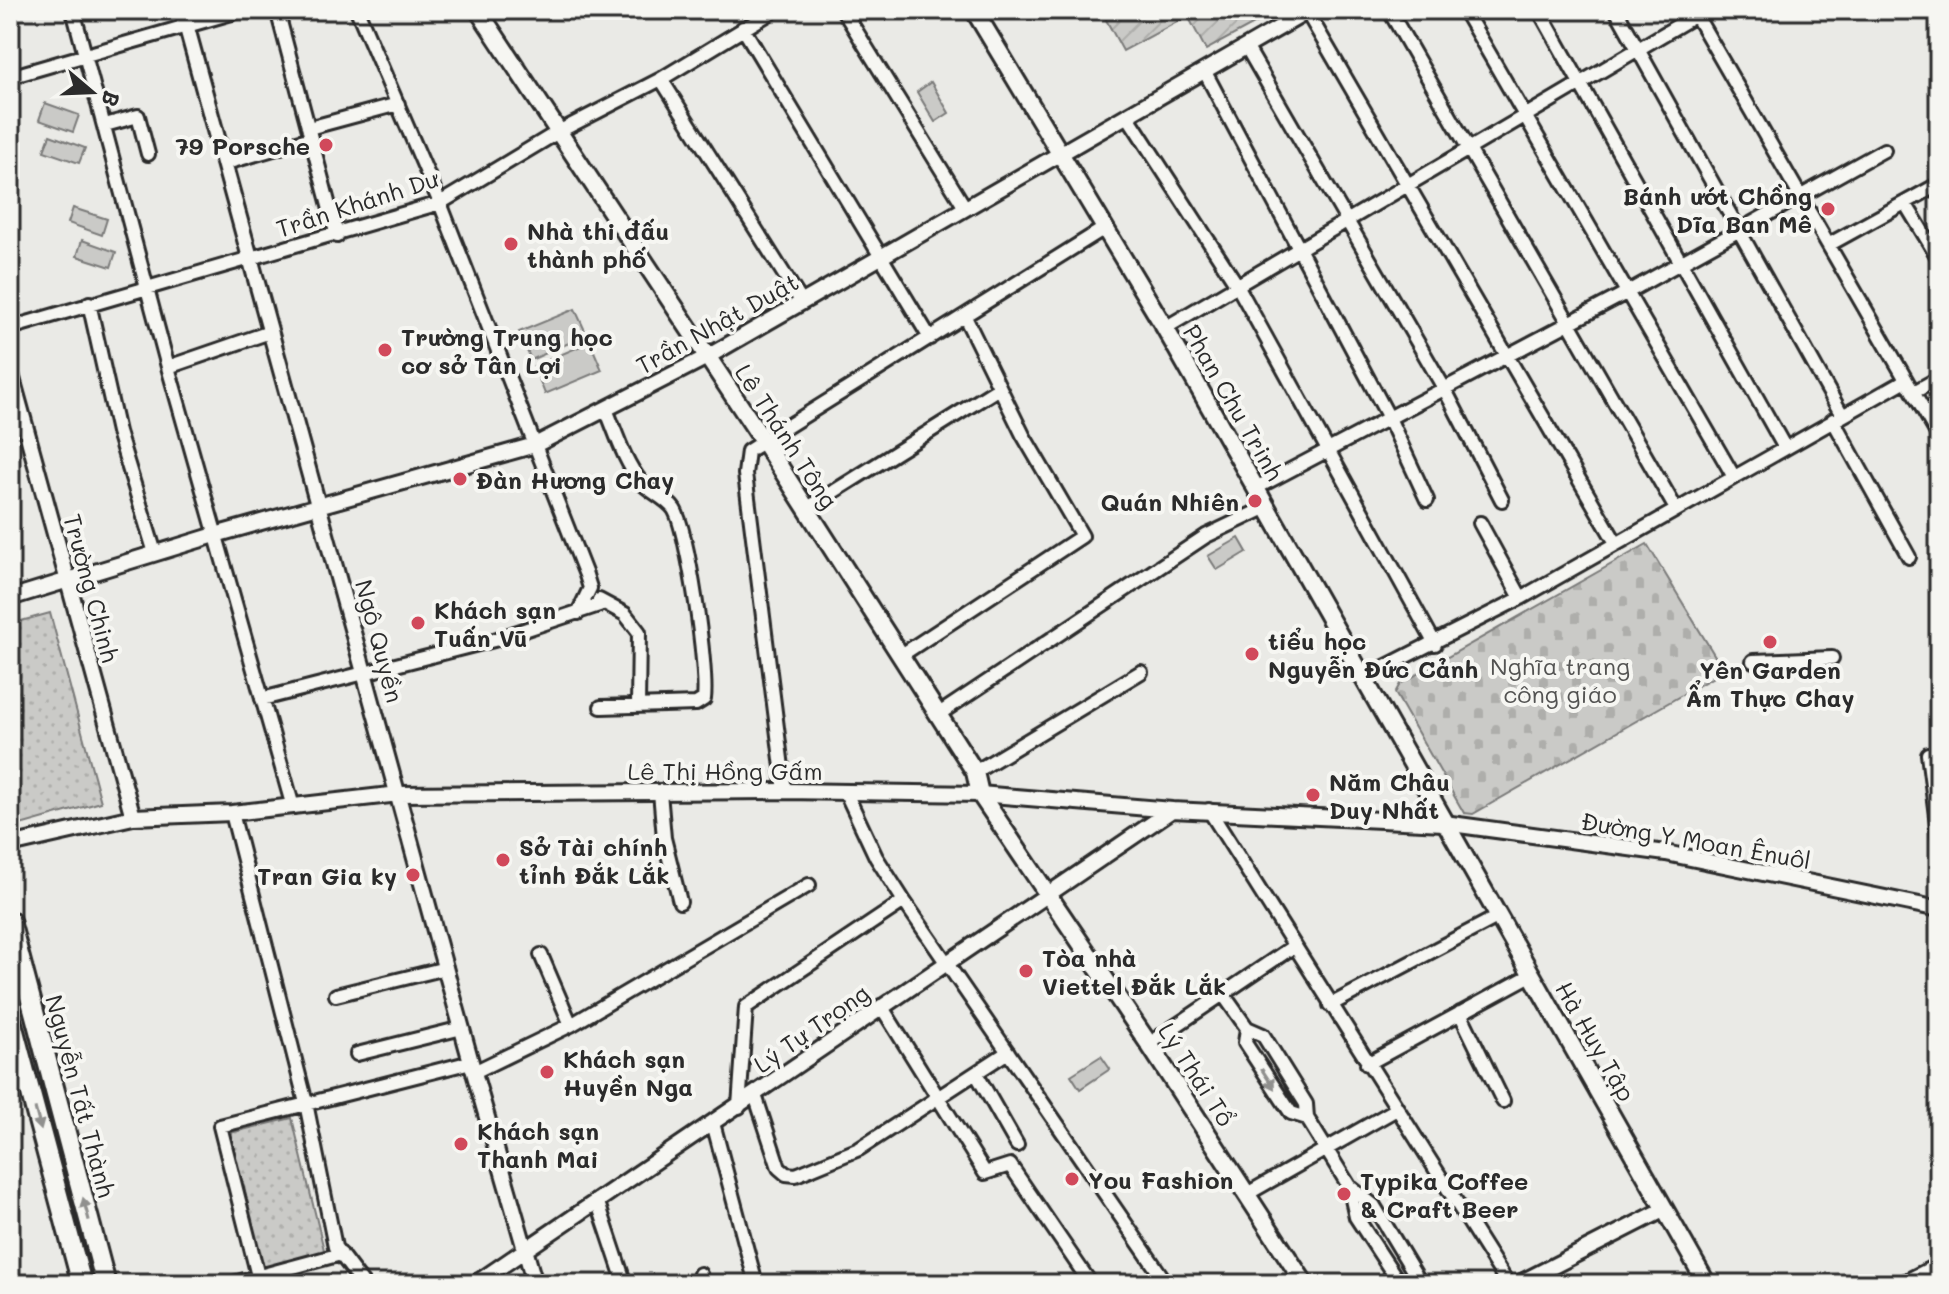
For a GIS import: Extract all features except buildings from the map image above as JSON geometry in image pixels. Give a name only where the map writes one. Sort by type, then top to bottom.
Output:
[{"type":"main road","name":"Lê Thánh Tông","points":[[478,10],[762,439],[939,714],[975,772],[980,794],[1045,893]]},
{"type":"main road","name":"Phan Chu Trinh","points":[[974,10],[1165,328],[1365,677],[1444,823]]},
{"type":"main road","name":"Hà Huy Tập","points":[[1444,823],[1707,1284]]},
{"type":"main road","name":"Lý Thái Tổ","points":[[1045,893],[1149,1044],[1305,1284]]},
{"type":"main road","name":"Nguyễn Tất Thành","points":[[10,921],[106,1284]]},
{"type":"main road","name":"Nguyễn Tất Thành","points":[[10,1016],[82,1284]]},
{"type":"street","points":[[73,10],[168,367],[293,807]]},
{"type":"street","points":[[10,77],[86,56],[184,17],[242,10]]},
{"type":"street","points":[[277,10],[337,236]]},
{"type":"street","points":[[357,10],[440,203],[590,588],[602,604],[625,614],[639,632],[638,706]]},
{"type":"street","name":"Trần Khánh Dư","points":[[10,328],[148,286],[337,236],[440,203],[558,132],[661,79],[775,10]]},
{"type":"street","points":[[843,10],[964,206]]},
{"type":"street","points":[[1389,10],[1676,509]]},
{"type":"street","points":[[1464,10],[1734,477]]},
{"type":"street","points":[[1539,10],[1785,448]]},
{"type":"street","points":[[1616,10],[1909,557]]},
{"type":"street","points":[[1308,11],[1616,543]]},
{"type":"street","name":"Trần Nhật Duật","points":[[10,598],[215,535],[535,445],[707,357],[964,206],[1061,154],[1308,11]]},
{"type":"street","points":[[1165,328],[1694,12],[1939,437]]},
{"type":"street","name":"Ngô Quyền","points":[[184,17],[535,1284]]},
{"type":"street","points":[[743,28],[930,338]]},
{"type":"street","points":[[1247,48],[1444,388],[1502,500]]},
{"type":"street","points":[[1205,72],[1389,418],[1427,500]]},
{"type":"street","points":[[661,79],[801,301]]},
{"type":"street","points":[[226,163],[398,104]]},
{"type":"street","points":[[1127,115],[1237,285],[1435,644]]},
{"type":"street","points":[[105,125],[138,116],[148,154]]},
{"type":"street","points":[[1256,488],[1626,293],[1678,261],[1803,197],[1884,150]]},
{"type":"street","points":[[1830,244],[1939,184]]},
{"type":"street","points":[[1905,203],[1939,259]]},
{"type":"street","points":[[785,791],[745,474],[748,451],[762,439],[965,317],[1103,229]]},
{"type":"street","points":[[89,303],[118,432],[155,553]]},
{"type":"street","points":[[900,656],[1082,536],[999,388],[965,317]]},
{"type":"street","points":[[168,367],[270,332]]},
{"type":"street","name":"Trường Chinh","points":[[10,371],[133,817]]},
{"type":"street","points":[[1914,392],[1939,378]]},
{"type":"street","points":[[1365,677],[1521,598],[1906,380]]},
{"type":"street","points":[[806,509],[999,388]]},
{"type":"street","points":[[601,707],[701,703],[705,695],[704,651],[676,514],[642,484],[632,469],[606,409]]},
{"type":"street","points":[[939,714],[1206,536],[1267,507]]},
{"type":"street","points":[[1480,523],[1521,598]]},
{"type":"street","points":[[578,613],[590,588]]},
{"type":"street","points":[[262,699],[494,640],[602,604]]},
{"type":"street","points":[[1753,661],[1832,658]]},
{"type":"street","points":[[975,772],[1141,672]]},
{"type":"street","points":[[1928,754],[1939,839]]},
{"type":"street","name":"Lê Thị Hồng Gấm","points":[[10,845],[133,817],[232,813],[399,794],[785,791],[980,794],[1172,810],[1444,823]]},
{"type":"street","points":[[660,792],[664,838],[680,902]]},
{"type":"street","points":[[846,793],[876,857],[904,901],[1167,1284]]},
{"type":"street","name":"Lý Tự Trọng","points":[[475,1284],[739,1107],[944,961],[1172,810]]},
{"type":"street","points":[[1209,810],[1395,1110],[1508,1284]]},
{"type":"street","points":[[232,813],[306,1103],[335,1247],[363,1284]]},
{"type":"street","name":"Đường Y Moan Ênuôl","points":[[1444,823],[1666,853],[1939,909]]},
{"type":"street","points":[[258,1276],[220,1126],[306,1103],[473,1067],[571,1025],[809,885]]},
{"type":"street","points":[[739,1107],[746,1007],[904,901]]},
{"type":"street","points":[[1330,1005],[1497,917]]},
{"type":"street","points":[[1149,1044],[1294,946]]},
{"type":"street","points":[[541,955],[571,1025]]},
{"type":"street","points":[[336,995],[446,968]]},
{"type":"street","points":[[1367,1064],[1531,975]]},
{"type":"street","points":[[1223,994],[1247,1028],[1263,1035],[1306,1104],[1307,1118],[1326,1150],[1349,1186],[1374,1206],[1421,1284]]},
{"type":"street","points":[[881,1006],[985,1173],[1010,1165],[1091,1284]]},
{"type":"street","points":[[1460,1013],[1503,1101]]},
{"type":"street","points":[[357,1054],[462,1028]]},
{"type":"street","points":[[1247,1028],[1245,1043],[1291,1113],[1307,1118]]},
{"type":"street","points":[[755,1095],[779,1168],[786,1174],[796,1175],[859,1149],[1008,1052]]},
{"type":"street","points":[[977,1075],[1017,1145]]},
{"type":"street","points":[[1247,1194],[1395,1110]]},
{"type":"street","points":[[713,1123],[756,1284]]},
{"type":"street","points":[[1349,1186],[1356,1217],[1400,1284]]},
{"type":"street","points":[[597,1200],[625,1284]]},
{"type":"street","points":[[1518,1284],[1665,1209]]},
{"type":"street","points":[[230,1284],[341,1254]]},
{"type":"street","points":[[1900,1284],[1939,1264]]},
{"type":"green space","points":[[1114,10],[1280,10],[1206,50],[1188,16],[1123,51],[1104,16]]},
{"type":"green space","points":[[931,82],[949,113],[935,122],[917,92]]},
{"type":"green space","points":[[45,103],[79,115],[73,132],[39,120]]},
{"type":"green space","points":[[50,135],[85,148],[79,163],[44,151]]},
{"type":"green space","points":[[73,208],[107,219],[102,235],[68,223]]},
{"type":"green space","points":[[82,240],[116,252],[111,267],[77,256]]},
{"type":"green space","points":[[575,309],[587,335],[531,360],[519,332]]},
{"type":"green space","points":[[590,342],[602,370],[545,394],[534,366]]},
{"type":"green space","points":[[1239,538],[1247,552],[1217,570],[1208,556]]},
{"type":"green space","name":"Nghĩa trang công giáo","points":[[1647,544],[1724,671],[1473,814],[1464,813],[1395,693],[1400,684]]},
{"type":"green space","points":[[50,613],[101,802],[10,828],[10,624]]},
{"type":"green space","points":[[1101,1056],[1110,1069],[1080,1089],[1071,1075]]},
{"type":"green space","points":[[292,1118],[325,1254],[262,1269],[230,1133]]},
{"type":"place","name":"79 Porsche","points":[[326,145]]},
{"type":"place","name":"Bánh ướt Chồng Dĩa Ban Mê","points":[[1828,209]]},
{"type":"place","name":"Nhà thi đấu thành phố","points":[[511,244]]},
{"type":"place","name":"Trường Trung học cơ sở Tân Lợi","points":[[385,350]]},
{"type":"place","name":"Đàn Hương Chay","points":[[460,479]]},
{"type":"place","name":"Quán Nhiên","points":[[1255,501]]},
{"type":"place","name":"Khách sạn Tuấn Vũ","points":[[418,623]]},
{"type":"place","name":"Yên Garden Ẩm Thực Chay","points":[[1770,642]]},
{"type":"place","name":"tiểu học Nguyễn Đức Cảnh","points":[[1252,654]]},
{"type":"place","name":"Năm Châu Duy Nhất","points":[[1313,795]]},
{"type":"place","name":"Sở Tài chính tỉnh Đắk Lắk","points":[[503,860]]},
{"type":"place","name":"Tran Gia ky","points":[[413,875]]},
{"type":"place","name":"Tòa nhà Viettel Đắk Lắk","points":[[1026,971]]},
{"type":"place","name":"Khách sạn Huyền Nga","points":[[547,1072]]},
{"type":"place","name":"Khách sạn Thanh Mai","points":[[461,1144]]},
{"type":"place","name":"You Fashion","points":[[1072,1179]]},
{"type":"place","name":"Typika Coffee & Craft Beer","points":[[1344,1194]]}]
